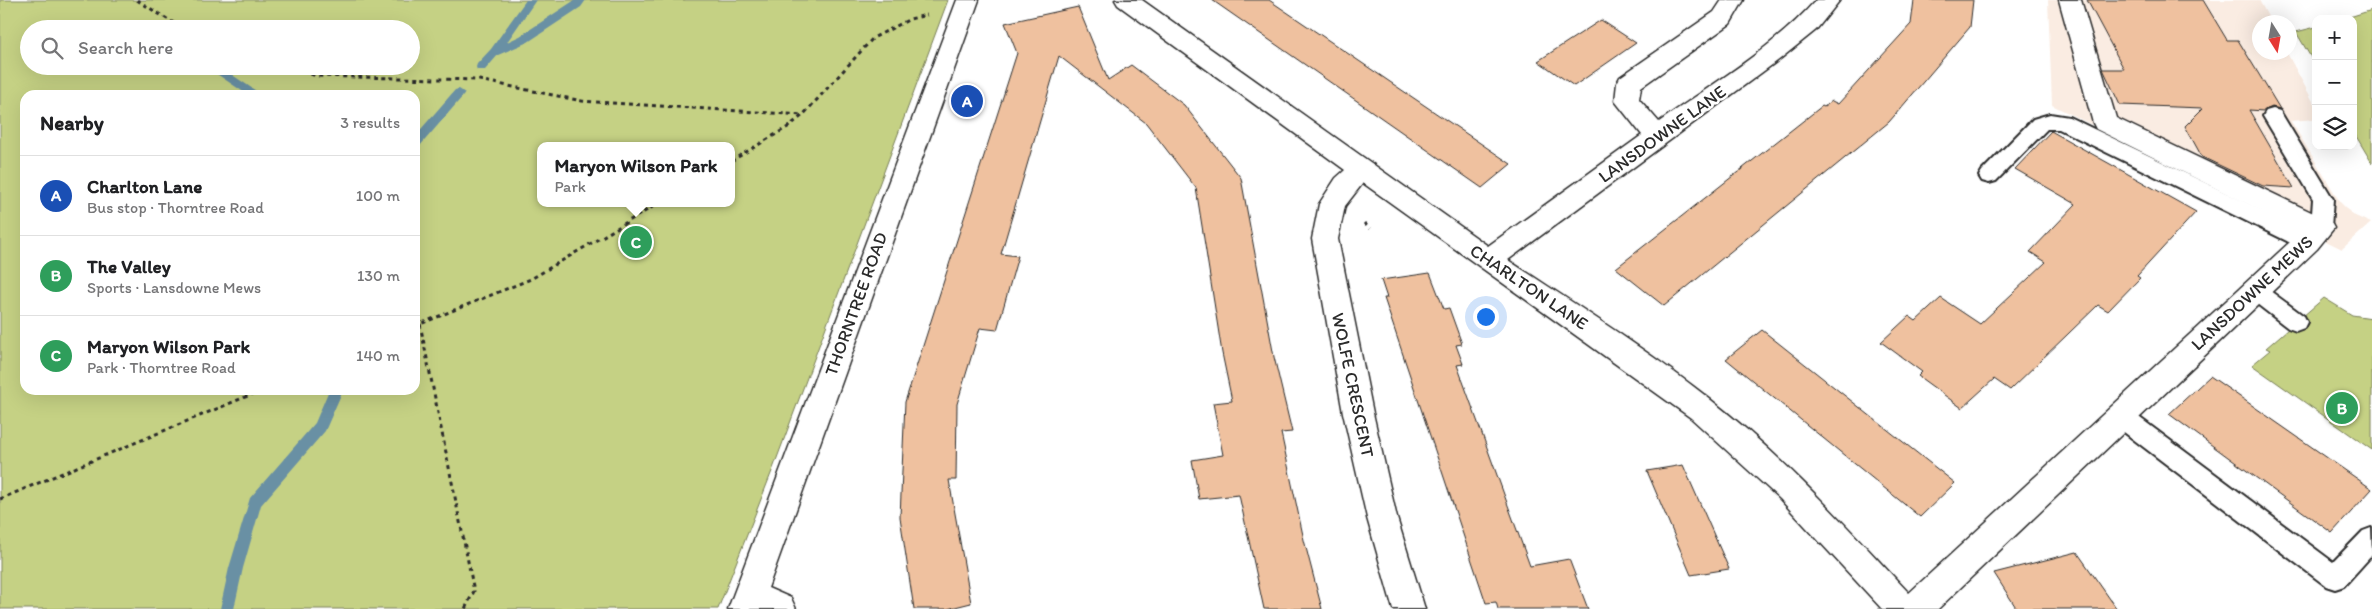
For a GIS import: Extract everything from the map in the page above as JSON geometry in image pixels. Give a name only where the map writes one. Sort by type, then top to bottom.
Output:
[{"type":"street","name":"CHARLTON LANE","points":[[1126,0],[1488,260],[1606,340],[1701,409],[1791,489],[1903,609]]},
{"type":"street","points":[[1659,136],[1645,124],[1626,101],[1629,83],[1722,18],[1733,0]]},
{"type":"street","name":"LANSDOWNE LANE","points":[[1488,260],[1659,136],[1808,24],[1829,0]]},
{"type":"street","name":"LANSDOWNE MEWS","points":[[1915,609],[2315,235],[2106,124],[2070,0]]},
{"type":"street","name":"THORNTREE ROAD","points":[[747,602],[967,1]]},
{"type":"street","name":"WOLFE CRESCENT","points":[[1362,169],[1345,185],[1332,204],[1325,239],[1358,413],[1382,518],[1409,609]]},
{"type":"street","points":[[747,602],[780,609]]},
{"type":"lane","points":[[1988,176],[2040,124],[2050,121],[2062,122],[2315,235],[2324,199],[2273,116]]},
{"type":"lane","points":[[2255,291],[2296,322]]},
{"type":"lane","points":[[2120,416],[2335,578],[2371,539]]},
{"type":"path","points":[[137,0],[169,20]]},
{"type":"path","points":[[735,159],[788,127],[803,115],[873,38],[910,19],[936,11],[940,0],[967,1]]},
{"type":"path","points":[[313,75],[479,80],[582,101],[803,115]]},
{"type":"path","points":[[465,609],[474,591],[420,324],[531,278],[652,207]]},
{"type":"path","points":[[0,499],[250,395]]},
{"type":"shaded area","points":[[2048,0],[2259,0],[2267,15],[2252,15],[2252,60],[2291,60],[2312,100],[2312,119],[2291,121],[2340,202],[2353,215],[2371,223],[2342,249],[2052,105]]},
{"type":"green space","points":[[0,0],[948,0],[774,466],[718,609],[0,609]]},
{"type":"green space","points":[[2372,10],[2372,163],[2357,138],[2356,15]]},
{"type":"green space","points":[[2312,28],[2312,59],[2297,34],[2297,32]]},
{"type":"green space","points":[[2324,298],[2352,315],[2372,318],[2372,450],[2252,365],[2270,350],[2266,348]]},
{"type":"building","points":[[1212,0],[1269,0],[1511,164],[1482,188]]},
{"type":"building","points":[[1914,0],[1973,0],[1970,27],[1889,122],[1664,306],[1616,268],[1822,106],[1824,107],[1832,101],[1838,104],[1911,24]]},
{"type":"building","points":[[2087,0],[2203,0],[2227,40],[2238,40],[2280,109],[2272,107],[2264,111],[2249,110],[2294,188],[2263,186],[2202,157],[2185,126],[2203,108],[2120,105],[2103,69],[2124,69]]},
{"type":"building","points":[[1078,7],[1108,80],[1131,65],[1184,105],[1241,178],[1274,357],[1292,432],[1281,433],[1304,540],[1322,609],[1264,609],[1239,495],[1199,499],[1192,460],[1223,455],[1213,403],[1232,401],[1222,353],[1196,188],[1146,123],[1059,56],[1001,254],[1018,256],[997,330],[980,328],[957,404],[956,480],[949,480],[971,603],[947,609],[914,609],[900,517],[905,402],[1017,53],[1005,23]]},
{"type":"building","points":[[1601,20],[1636,43],[1574,86],[1538,61]]},
{"type":"building","points":[[2051,131],[2196,212],[2137,276],[2140,278],[2108,311],[2098,305],[2010,390],[1994,379],[1962,408],[1918,376],[1922,372],[1881,342],[1909,316],[1916,321],[1941,298],[1980,324],[2046,262],[2030,252],[2076,204],[2015,169]]},
{"type":"building","points":[[1430,273],[1444,309],[1449,308],[1462,344],[1456,345],[1463,364],[1457,365],[1530,566],[1569,559],[1588,609],[1498,609],[1496,602],[1486,603],[1384,298],[1387,298],[1381,280]]},
{"type":"building","points":[[1762,330],[1955,483],[1920,517],[1726,359]]},
{"type":"building","points":[[2210,376],[2372,489],[2332,533],[2169,414]]},
{"type":"building","points":[[1683,465],[1729,569],[1691,575],[1647,471]]},
{"type":"building","points":[[2077,552],[2117,609],[2017,609],[1994,573]]},
{"type":"waterway","points":[[495,51],[531,0]]},
{"type":"waterway","points":[[481,67],[494,52],[524,39],[577,5],[581,0]]},
{"type":"waterway","points":[[224,75],[248,90]]},
{"type":"waterway","points":[[420,138],[459,93]]},
{"type":"waterway","points":[[227,609],[236,568],[255,502],[279,472],[320,427],[334,395]]},
{"type":"place","name":"Charlton Lane","points":[[967,101]]},
{"type":"place","name":"Maryon Wilson Park","points":[[636,242]]},
{"type":"place","name":"The Valley","points":[[2342,408]]}]
